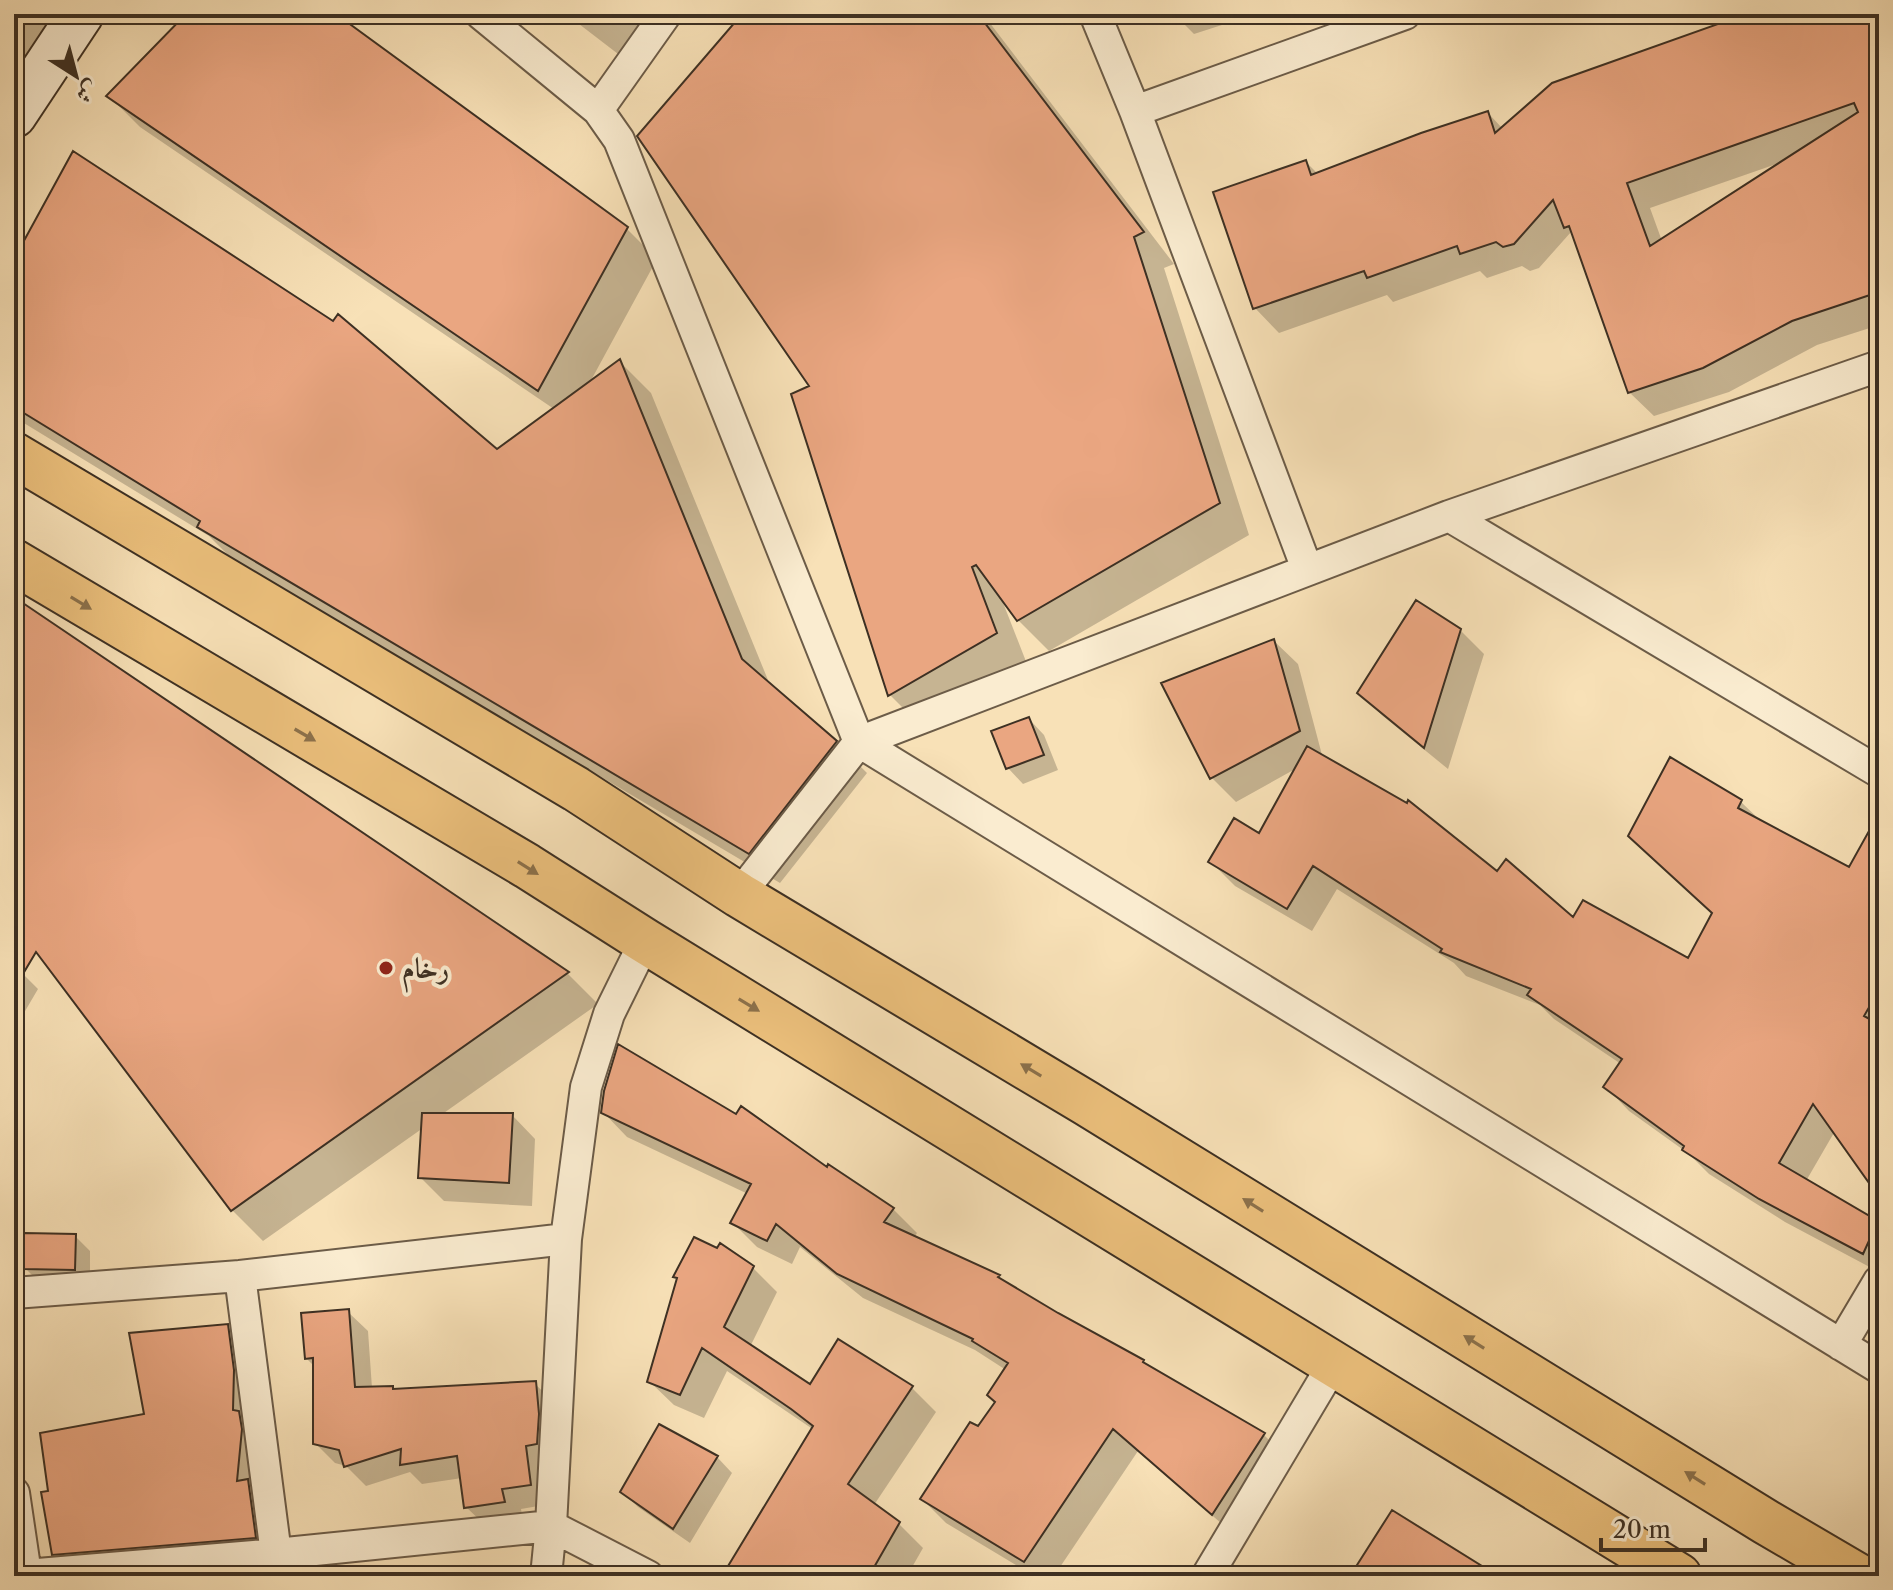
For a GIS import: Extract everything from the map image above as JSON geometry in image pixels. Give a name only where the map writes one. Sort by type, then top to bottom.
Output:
[{"type":"main road","points":[[14,455],[576,789],[739,895],[1086,1103],[1858,1576]]},
{"type":"main road","points":[[14,562],[527,866],[1679,1576]]},
{"type":"street","points":[[14,115],[81,14]]},
{"type":"street","points":[[481,14],[598,110],[619,140],[859,742],[1879,1368]]},
{"type":"street","points":[[598,110],[666,14]]},
{"type":"street","points":[[1095,14],[1135,111],[1307,569]]},
{"type":"street","points":[[1135,111],[1405,14]]},
{"type":"street","points":[[739,895],[859,742],[1449,516],[1879,366]]},
{"type":"street","points":[[1449,516],[1879,772]]},
{"type":"street","points":[[546,1576],[566,1239],[586,1087],[609,1014],[645,941]]},
{"type":"street","points":[[14,1293],[240,1276],[566,1239]]},
{"type":"street","points":[[240,1276],[276,1554]]},
{"type":"street","points":[[1841,1345],[1879,1281]]},
{"type":"street","points":[[1207,1576],[1334,1363]]},
{"type":"street","points":[[14,1493],[20,1575],[276,1554],[551,1526],[648,1576]]},
{"type":"building","points":[[186,14],[336,14],[628,227],[538,391],[106,96]]},
{"type":"building","points":[[742,14],[978,14],[1144,232],[1134,237],[1220,503],[1017,621],[976,565],[972,567],[997,633],[888,696],[791,394],[809,386],[637,136]]},
{"type":"building","points":[[1718,14],[1879,14],[1879,292],[1792,321],[1703,368],[1628,393],[1569,226],[1564,228],[1553,200],[1514,244],[1503,247],[1496,242],[1460,254],[1457,246],[1367,278],[1364,271],[1253,309],[1213,192],[1306,160],[1311,175],[1488,111],[1495,133],[1552,83],[1721,23]],"holes":[[[1854,103],[1858,112],[1650,246],[1627,183]]]},
{"type":"building","points":[[73,151],[333,321],[338,314],[497,449],[620,359],[742,659],[837,741],[749,854],[197,527],[200,521],[14,407],[14,259]]},
{"type":"building","points":[[14,597],[569,972],[231,1211],[36,952],[14,989]]},
{"type":"building","points":[[1416,600],[1461,629],[1424,748],[1357,693]]},
{"type":"building","points":[[1274,639],[1300,731],[1210,779],[1161,683]]},
{"type":"building","points":[[1029,717],[1044,755],[1006,769],[991,731]]},
{"type":"building","points":[[1307,746],[1407,803],[1408,800],[1497,871],[1506,859],[1573,917],[1583,900],[1688,958],[1712,913],[1628,836],[1670,757],[1742,800],[1738,808],[1849,867],[1879,813],[1879,990],[1864,1016],[1879,1024],[1879,1197],[1813,1104],[1779,1163],[1878,1221],[1863,1254],[1759,1199],[1682,1150],[1684,1146],[1603,1087],[1622,1059],[1527,995],[1531,989],[1440,952],[1442,949],[1313,866],[1287,909],[1208,862],[1234,818],[1259,833]]},
{"type":"building","points":[[618,1044],[736,1114],[741,1106],[827,1167],[828,1164],[894,1208],[884,1222],[1000,1275],[998,1277],[1058,1313],[1144,1360],[1265,1433],[1212,1515],[1113,1429],[1024,1562],[920,1499],[970,1422],[978,1426],[995,1402],[987,1395],[1008,1363],[973,1339],[837,1274],[776,1224],[767,1241],[730,1223],[751,1184],[601,1113]]},
{"type":"building","points":[[422,1113],[513,1113],[509,1183],[418,1178]]},
{"type":"building","points":[[24,1233],[76,1234],[75,1270],[23,1269]]},
{"type":"building","points":[[694,1237],[717,1248],[720,1243],[754,1266],[724,1327],[810,1384],[838,1339],[913,1386],[848,1484],[900,1522],[869,1576],[722,1576],[813,1426],[702,1348],[680,1395],[647,1382],[677,1278],[673,1277]]},
{"type":"building","points":[[349,1309],[355,1387],[393,1386],[393,1389],[536,1381],[539,1414],[537,1444],[526,1446],[531,1485],[502,1489],[505,1502],[464,1508],[457,1456],[400,1465],[401,1449],[344,1467],[339,1450],[313,1444],[313,1358],[305,1359],[301,1313]]},
{"type":"building","points":[[228,1324],[234,1370],[233,1410],[239,1411],[242,1429],[237,1481],[248,1479],[256,1538],[52,1555],[41,1492],[48,1491],[40,1433],[144,1414],[129,1333]]},
{"type":"building","points":[[659,1424],[718,1456],[673,1529],[620,1492]]},
{"type":"building","points":[[1392,1510],[1498,1576],[1350,1576]]},
{"type":"place","name":"رخام","points":[[386,968]]}]
